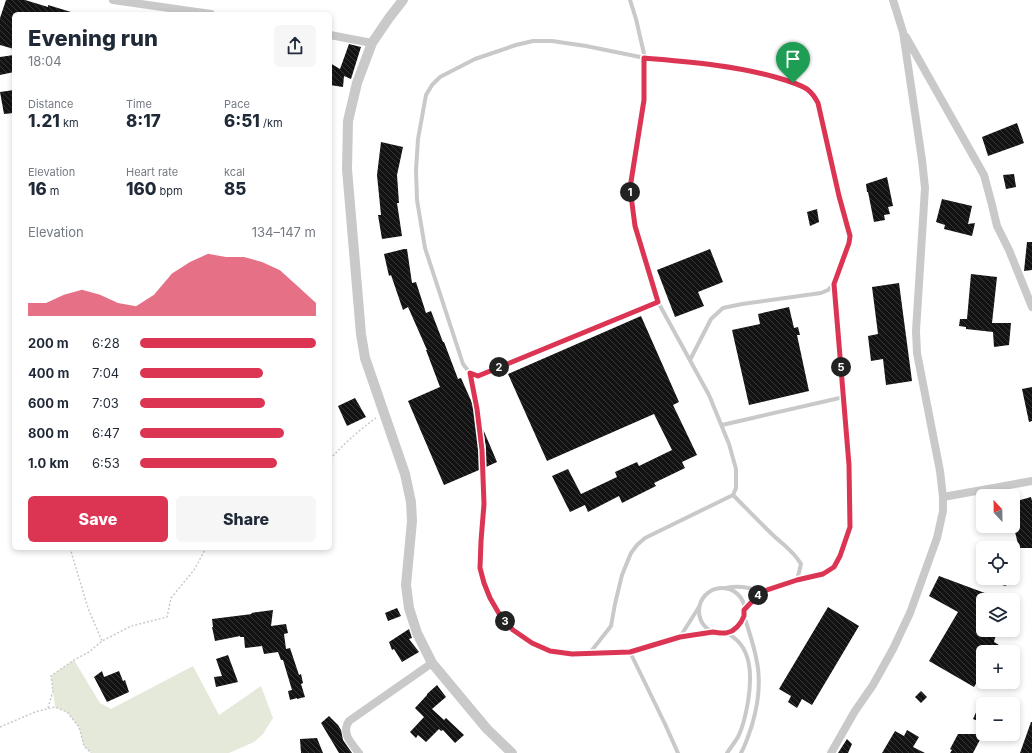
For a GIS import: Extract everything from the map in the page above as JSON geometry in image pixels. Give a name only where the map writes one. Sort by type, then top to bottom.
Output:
[{"type":"street","points":[[113,0],[197,12]]},
{"type":"street","points":[[403,0],[372,43],[357,83],[348,121],[346,170],[361,334],[365,358],[405,474],[411,502],[412,521],[406,585],[409,608],[417,633],[432,663],[487,729],[512,753]]},
{"type":"street","points":[[893,0],[904,32],[984,175],[997,226],[1009,250],[1032,307]]},
{"type":"street","points":[[831,753],[893,649],[910,613],[937,538],[943,511],[940,471],[917,353],[916,330],[925,188],[904,32]]},
{"type":"street","points":[[332,35],[372,43]]},
{"type":"street","points":[[943,497],[1032,481]]},
{"type":"street","points":[[359,753],[350,742],[345,731],[346,725],[349,721],[432,663]]},
{"type":"lane","points":[[589,654],[611,626],[622,574],[631,553],[637,545],[645,538],[733,495],[736,488],[736,469],[722,425],[709,395],[658,302],[635,226],[630,188],[644,100],[644,58],[636,19],[630,0]]},
{"type":"lane","points":[[690,360],[710,319],[722,308],[821,293],[828,290],[834,284],[849,243],[850,236],[839,196],[818,103],[812,93],[793,83],[753,71],[701,63],[644,58],[586,46],[552,41],[533,41],[516,45],[475,59],[440,77],[432,85],[426,95],[418,139],[416,170],[417,200],[425,248],[463,364],[470,373],[477,409],[482,450],[484,504],[480,568],[490,598],[501,617],[513,630],[532,643],[550,651],[572,654],[630,652],[680,637],[713,632],[726,633],[737,627],[744,616]]},
{"type":"lane","points":[[744,610],[761,592],[797,580],[823,574],[834,567],[840,556],[850,527],[849,465],[834,284]]},
{"type":"lane","points":[[470,373],[478,376],[658,302]]},
{"type":"lane","points":[[722,425],[844,397]]},
{"type":"lane","points":[[733,495],[796,556],[801,564],[797,580]]},
{"type":"lane","points":[[713,632],[703,624],[700,618],[700,605],[706,594],[718,589],[740,586],[761,592]]},
{"type":"lane","points":[[724,588],[736,593],[744,604],[744,616],[756,654],[759,674],[759,694],[756,713],[741,753]]},
{"type":"lane","points":[[680,637],[700,605]]},
{"type":"lane","points":[[726,633],[732,636],[743,648],[748,658],[750,675],[746,713],[742,727],[739,736],[727,753]]},
{"type":"lane","points":[[630,652],[678,753]]},
{"type":"path","points":[[332,457],[363,428],[383,413]]},
{"type":"path","points":[[71,550],[88,608],[102,641]]},
{"type":"path","points":[[48,708],[53,691],[51,676],[74,660],[89,652],[102,641],[131,626],[167,617],[171,598],[194,570],[205,550]]},
{"type":"path","points":[[0,728],[35,712],[55,707],[67,712],[79,727],[84,746],[91,753]]},
{"type":"green space","points":[[74,660],[100,703],[111,709],[193,666],[219,715],[261,686],[273,718],[263,734],[254,742],[229,753],[91,753],[84,746],[79,727],[67,712],[55,707],[51,676]]},
{"type":"building","points":[[6,0],[25,0],[71,12],[12,12],[12,48],[0,45],[0,18]]},
{"type":"building","points":[[349,44],[361,47],[351,79],[344,76],[343,87],[332,85],[332,64],[340,69]]},
{"type":"building","points":[[12,55],[12,72],[0,75],[0,57]]},
{"type":"building","points":[[12,90],[12,113],[4,114],[0,92]]},
{"type":"building","points":[[1017,123],[1024,143],[988,156],[982,137]]},
{"type":"building","points":[[381,142],[403,147],[397,175],[399,203],[397,203],[402,236],[382,239],[378,215],[381,215],[377,175]]},
{"type":"building","points":[[1014,174],[1016,187],[1006,189],[1003,175]]},
{"type":"building","points":[[887,177],[893,206],[888,207],[890,214],[884,215],[885,220],[874,222],[866,184]]},
{"type":"building","points":[[942,199],[972,206],[968,224],[975,223],[972,236],[944,229],[945,225],[936,222]]},
{"type":"building","points":[[817,209],[819,222],[810,226],[807,212]]},
{"type":"building","points":[[1027,242],[1032,242],[1032,270],[1024,271]]},
{"type":"building","points":[[407,249],[412,283],[416,282],[426,313],[431,311],[458,379],[461,378],[474,410],[479,449],[479,470],[444,485],[408,401],[440,387],[427,350],[408,307],[403,310],[391,275],[389,276],[384,254]]},
{"type":"building","points":[[710,249],[723,282],[698,292],[704,306],[675,317],[657,270]]},
{"type":"building","points":[[971,274],[997,277],[992,323],[1011,323],[1009,345],[994,347],[993,332],[966,329],[966,327],[959,326],[960,319],[967,319]]},
{"type":"building","points":[[899,283],[912,381],[886,385],[883,359],[871,361],[868,336],[878,334],[872,287]]},
{"type":"building","points":[[789,307],[794,328],[798,327],[800,335],[797,335],[809,391],[749,405],[732,330],[760,324],[758,314]]},
{"type":"building","points":[[641,316],[679,402],[673,405],[697,455],[682,462],[685,468],[654,483],[656,486],[622,503],[619,496],[588,512],[585,505],[570,512],[552,476],[568,469],[581,494],[617,477],[615,472],[637,462],[639,466],[672,450],[654,414],[547,461],[508,374]]},
{"type":"building","points":[[1032,387],[1032,421],[1029,422],[1022,389]]},
{"type":"building","points":[[355,398],[366,417],[347,426],[338,406]]},
{"type":"building","points":[[483,429],[497,462],[486,467],[486,449]]},
{"type":"building","points":[[1031,497],[1032,548],[1020,548],[1020,541],[1017,541],[1015,533],[1020,533],[1020,500]]},
{"type":"building","points":[[939,576],[985,593],[976,593],[976,637],[995,637],[994,642],[999,645],[976,645],[976,684],[974,687],[929,661],[958,612],[929,596]]},
{"type":"building","points":[[828,607],[859,626],[812,705],[802,699],[797,708],[788,702],[791,696],[779,689]]},
{"type":"building","points":[[397,608],[401,616],[388,621],[385,613]]},
{"type":"building","points":[[273,610],[271,626],[286,624],[288,633],[284,634],[286,649],[290,648],[299,675],[301,674],[303,683],[301,684],[305,697],[290,700],[288,691],[292,690],[283,660],[281,660],[278,652],[264,654],[262,646],[245,648],[244,637],[240,636],[215,641],[212,619]]},
{"type":"building","points":[[409,629],[412,638],[409,639],[419,652],[402,662],[394,649],[392,650],[389,642]]},
{"type":"building","points":[[228,655],[238,682],[216,687],[214,677],[222,676],[216,659]]},
{"type":"building","points":[[102,671],[104,677],[119,671],[123,681],[125,680],[129,692],[107,702],[94,677]]},
{"type":"building","points":[[437,685],[446,697],[432,709],[444,720],[446,718],[464,735],[455,743],[443,730],[441,731],[439,729],[426,742],[418,735],[416,738],[410,732],[424,717],[415,708]]},
{"type":"building","points":[[921,691],[927,697],[921,703],[915,697]]},
{"type":"building","points":[[976,712],[976,720],[973,719]]},
{"type":"building","points":[[329,716],[338,725],[341,730],[343,740],[352,753],[339,753],[321,723]]},
{"type":"building","points":[[1031,722],[1032,753],[1020,753]]},
{"type":"building","points":[[907,730],[919,737],[913,747],[925,753],[882,753],[895,731],[904,736]]},
{"type":"building","points":[[958,734],[976,734],[976,741],[979,741],[973,753],[950,753],[952,750],[950,749]]},
{"type":"building","points":[[317,738],[323,753],[301,753],[300,739]]},
{"type":"building","points":[[847,739],[852,744],[848,753],[838,753]]},
{"type":"route","points":[[644,58],[701,63],[753,71],[793,83],[812,93],[818,103],[839,196],[850,236],[849,243],[834,284],[849,465],[850,527],[840,556],[834,567],[823,574],[797,580],[761,592],[744,610],[744,616],[737,627],[726,633],[713,632],[680,637],[630,652],[572,654],[550,651],[532,643],[513,630],[501,617],[490,598],[480,568],[484,504],[482,450],[477,409],[470,373],[478,376],[658,302],[635,226],[630,188],[644,100],[644,58]]}]
